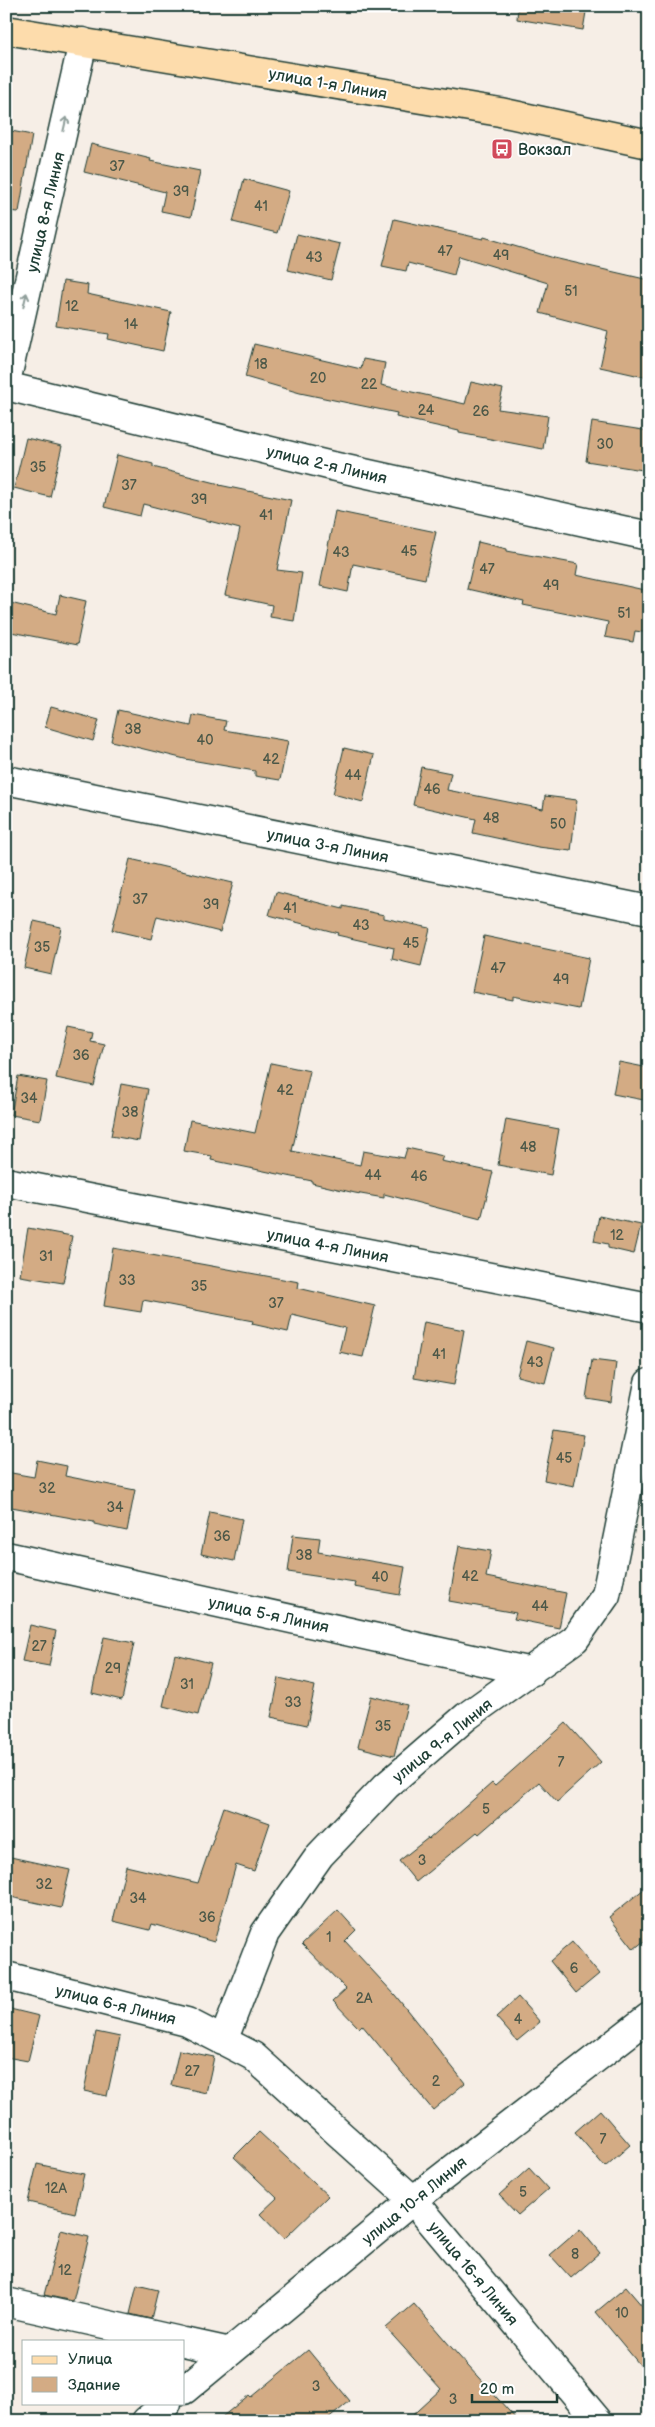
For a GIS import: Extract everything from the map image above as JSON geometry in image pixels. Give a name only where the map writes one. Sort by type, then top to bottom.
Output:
[{"type":"main road","name":"улица 1-я Линия","points":[[6,30],[500,112],[649,144]]},
{"type":"street","name":"улица 8-я Линия","points":[[6,382],[83,42]]},
{"type":"street","name":"улица 2-я Линия","points":[[6,386],[332,466],[649,536]]},
{"type":"street","name":"улица 3-я Линия","points":[[6,780],[649,910]]},
{"type":"street","name":"улица 4-я Линия","points":[[6,1182],[649,1308]]},
{"type":"street","name":"улица 9-я Линия","points":[[223,2041],[266,1933],[320,1855],[386,1786],[467,1716],[575,1639],[606,1596],[649,1383]]},
{"type":"street","name":"улица 5-я Линия","points":[[6,1556],[531,1672]]},
{"type":"street","name":"улица 6-я Линия","points":[[6,1976],[187,2022],[223,2041]]},
{"type":"street","name":"улица 10-я Линия","points":[[185,2389],[412,2200],[649,2017]]},
{"type":"street","name":"улица 16-я Линия","points":[[223,2041],[252,2056],[412,2200],[598,2421]]},
{"type":"street","points":[[6,2302],[177,2340]]},
{"type":"street","points":[[185,2342],[230,2352]]},
{"type":"street","points":[[146,2421],[166,2404]]},
{"type":"building","points":[[518,6],[587,6],[583,30],[517,19]]},
{"type":"building","points":[[6,130],[32,135],[19,212],[6,211]]},
{"type":"building","points":[[91,144],[151,159],[150,161],[200,171],[191,217],[161,211],[165,192],[84,172]]},
{"type":"building","points":[[244,179],[289,191],[277,233],[233,222]]},
{"type":"building","points":[[394,219],[483,239],[484,237],[554,258],[649,280],[649,378],[600,367],[608,331],[540,313],[548,283],[459,256],[454,275],[408,263],[406,271],[382,266]]},
{"type":"building","points":[[297,234],[340,244],[331,280],[288,270]]},
{"type":"building","points":[[63,281],[88,285],[87,294],[171,312],[163,351],[108,339],[109,334],[56,326]]},
{"type":"building","points":[[254,344],[361,369],[363,359],[385,363],[381,385],[465,404],[471,382],[503,389],[498,409],[548,416],[543,449],[459,433],[459,431],[396,417],[397,413],[300,393],[245,377]]},
{"type":"building","points":[[592,422],[649,431],[649,471],[586,461]]},
{"type":"building","points":[[26,438],[62,446],[50,497],[14,488]]},
{"type":"building","points":[[117,455],[153,464],[153,467],[219,485],[291,500],[277,570],[302,573],[294,621],[270,617],[272,605],[225,595],[240,529],[143,504],[140,516],[104,507]]},
{"type":"building","points":[[335,511],[436,532],[425,579],[353,564],[348,592],[320,586]]},
{"type":"building","points":[[478,542],[507,549],[507,551],[578,564],[576,575],[649,591],[649,633],[635,631],[633,642],[605,637],[608,622],[523,605],[524,602],[467,589]]},
{"type":"building","points":[[60,595],[86,601],[77,645],[6,631],[6,602],[56,614]]},
{"type":"building","points":[[51,707],[99,720],[93,741],[45,727]]},
{"type":"building","points":[[118,710],[191,726],[193,715],[226,721],[224,730],[288,741],[280,780],[255,776],[255,771],[185,759],[111,741]]},
{"type":"building","points":[[344,748],[374,755],[363,802],[333,794]]},
{"type":"building","points":[[421,767],[451,773],[447,790],[543,809],[545,796],[577,800],[571,851],[538,847],[473,833],[476,819],[413,805]]},
{"type":"building","points":[[130,859],[233,883],[220,932],[157,916],[151,939],[112,930]]},
{"type":"building","points":[[276,892],[343,909],[343,906],[384,915],[384,918],[430,928],[421,966],[392,959],[394,948],[337,935],[338,933],[269,915]]},
{"type":"building","points":[[34,921],[61,927],[51,974],[24,968]]},
{"type":"building","points":[[484,936],[589,958],[579,1009],[513,996],[513,1000],[472,992]]},
{"type":"building","points":[[68,1027],[92,1032],[90,1041],[104,1044],[94,1086],[56,1078]]},
{"type":"building","points":[[619,1062],[649,1068],[649,1101],[613,1094]]},
{"type":"building","points":[[271,1063],[310,1071],[292,1151],[360,1165],[363,1151],[404,1158],[407,1148],[443,1156],[441,1161],[493,1172],[481,1219],[384,1194],[384,1198],[355,1193],[312,1183],[312,1181],[211,1160],[212,1156],[184,1151],[190,1120],[255,1133]]},
{"type":"building","points":[[18,1076],[47,1081],[40,1120],[11,1115]]},
{"type":"building","points":[[121,1084],[148,1089],[139,1141],[111,1136]]},
{"type":"building","points":[[506,1119],[559,1129],[551,1175],[498,1165]]},
{"type":"building","points":[[599,1216],[641,1225],[634,1254],[608,1248],[608,1244],[594,1241]]},
{"type":"building","points":[[28,1228],[72,1236],[63,1283],[20,1276]]},
{"type":"building","points":[[113,1248],[299,1282],[298,1288],[375,1306],[363,1357],[339,1352],[345,1328],[292,1315],[288,1332],[252,1324],[253,1321],[143,1300],[141,1312],[104,1306]]},
{"type":"building","points":[[424,1322],[464,1330],[454,1385],[414,1378]]},
{"type":"building","points":[[526,1341],[554,1348],[545,1383],[517,1376]]},
{"type":"building","points":[[592,1360],[616,1363],[611,1402],[586,1398]]},
{"type":"building","points":[[554,1430],[584,1435],[574,1486],[544,1480]]},
{"type":"building","points":[[37,1460],[67,1466],[65,1476],[135,1490],[127,1531],[94,1524],[94,1522],[6,1506],[6,1472],[34,1477]]},
{"type":"building","points":[[210,1512],[242,1519],[234,1561],[201,1554]]},
{"type":"building","points":[[293,1535],[320,1538],[318,1552],[405,1567],[400,1595],[354,1587],[355,1582],[288,1572]]},
{"type":"building","points":[[459,1546],[491,1551],[486,1577],[566,1593],[559,1628],[514,1619],[516,1613],[449,1601]]},
{"type":"building","points":[[30,1625],[56,1631],[49,1666],[22,1661]]},
{"type":"building","points":[[104,1637],[134,1643],[122,1700],[92,1693]]},
{"type":"building","points":[[175,1654],[211,1663],[198,1715],[163,1706]]},
{"type":"building","points":[[279,1678],[315,1686],[307,1725],[271,1717]]},
{"type":"building","points":[[371,1696],[407,1705],[394,1756],[358,1747]]},
{"type":"building","points":[[566,1723],[601,1762],[557,1802],[539,1782],[479,1834],[477,1832],[416,1882],[399,1861],[429,1839],[492,1783],[495,1786]]},
{"type":"building","points":[[224,1807],[270,1823],[254,1871],[236,1865],[214,1942],[152,1924],[150,1930],[113,1921],[126,1866],[198,1883]]},
{"type":"building","points":[[6,1856],[70,1870],[61,1908],[6,1896]]},
{"type":"building","points":[[649,1885],[649,1937],[634,1949],[609,1917]]},
{"type":"building","points":[[338,1910],[356,1930],[345,1941],[395,1995],[465,2083],[433,2110],[362,2025],[359,2028],[333,2001],[346,1989],[302,1944]]},
{"type":"building","points":[[572,1942],[599,1974],[576,1993],[550,1961]]},
{"type":"building","points":[[518,1997],[540,2022],[517,2041],[496,2017]]},
{"type":"building","points":[[6,2008],[39,2016],[28,2061],[6,2057]]},
{"type":"building","points":[[96,2032],[120,2037],[107,2096],[84,2091]]},
{"type":"building","points":[[179,2050],[214,2057],[206,2093],[171,2085]]},
{"type":"building","points":[[600,2110],[630,2145],[605,2167],[575,2132]]},
{"type":"building","points":[[259,2132],[328,2196],[284,2239],[260,2214],[277,2198],[234,2157]]},
{"type":"building","points":[[37,2164],[84,2174],[75,2213],[28,2202]]},
{"type":"building","points":[[529,2168],[548,2189],[518,2215],[499,2195]]},
{"type":"building","points":[[580,2229],[600,2253],[571,2278],[550,2255]]},
{"type":"building","points":[[61,2230],[89,2237],[73,2301],[44,2295]]},
{"type":"building","points":[[137,2285],[158,2290],[151,2319],[130,2314]]},
{"type":"building","points":[[626,2287],[649,2314],[649,2376],[596,2312]]},
{"type":"building","points":[[414,2304],[518,2421],[406,2421],[441,2389],[386,2328]]},
{"type":"building","points":[[308,2350],[350,2401],[326,2421],[217,2421],[249,2395],[251,2397]]},
{"type":"place","name":"Вокзал","points":[[502,149]]}]
